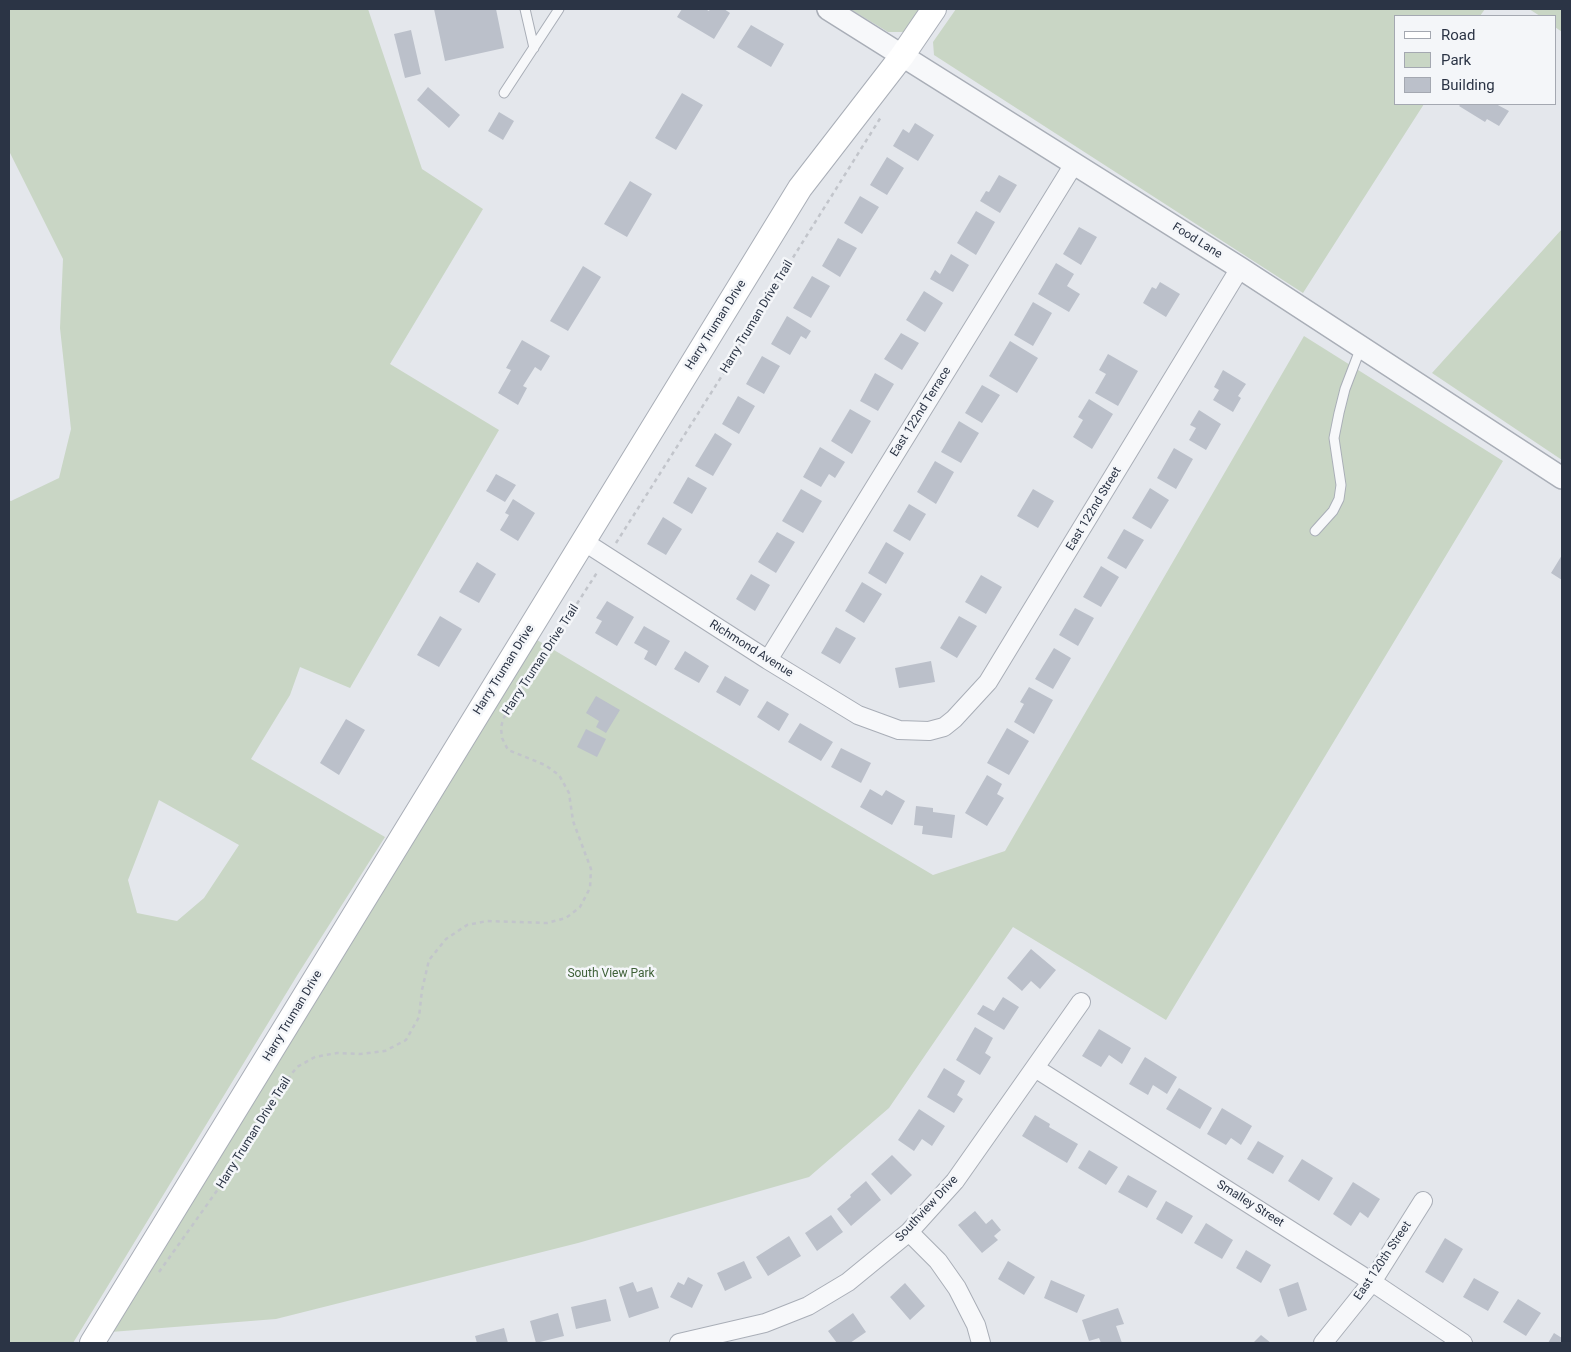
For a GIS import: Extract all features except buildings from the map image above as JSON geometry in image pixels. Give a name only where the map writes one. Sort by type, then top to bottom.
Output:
[{"type":"main road","name":"Harry Truman Drive","points":[[92,1343],[800,188],[902,56],[934,9]]},
{"type":"street","name":"Food Lane","points":[[828,9],[1240,268],[1562,478]]},
{"type":"street","name":"East 122nd Terrace","points":[[768,660],[1074,164]]},
{"type":"street","name":"East 122nd Street","points":[[929,731],[944,727],[954,719],[988,682],[1240,268]]},
{"type":"street","name":"Richmond Avenue","points":[[583,542],[858,715],[899,730],[929,731]]},
{"type":"street","name":"Southview Drive","points":[[679,1343],[765,1323],[808,1306],[848,1282],[909,1232],[955,1181],[1081,1002]]},
{"type":"street","name":"Smalley Street","points":[[1035,1068],[1372,1282],[1462,1343]]},
{"type":"street","name":"East 120th Street","points":[[1323,1343],[1372,1282],[1423,1201]]},
{"type":"street","points":[[909,1232],[938,1260],[957,1288],[976,1325],[981,1343]]},
{"type":"lane","points":[[525,9],[534,48]]},
{"type":"lane","points":[[504,93],[559,9]]},
{"type":"lane","points":[[1315,531],[1333,511],[1339,499],[1341,485],[1334,438],[1345,389],[1361,347]]},
{"type":"path","name":"Harry Truman Drive Trail","points":[[154,1278],[165,1266],[231,1171],[296,1067],[315,1057],[337,1053],[360,1054],[386,1051],[406,1040],[419,1018],[422,990],[429,960],[446,939],[467,925],[488,921],[547,924],[566,918],[580,907],[590,888],[591,869],[573,821],[569,793],[559,775],[545,765],[508,750],[502,738],[501,728],[503,719],[711,394],[747,331],[886,109]]},
{"type":"green space","points":[[9,9],[368,9],[422,169],[483,209],[390,364],[499,430],[350,688],[300,667],[290,695],[251,759],[385,837],[298,974],[73,1343],[9,1343],[9,500],[11,501],[59,478],[71,429],[60,328],[63,259],[9,151]],"holes":[[[159,800],[239,845],[204,898],[177,921],[137,913],[128,880]]]},
{"type":"green space","points":[[850,9],[919,9],[904,32],[888,32]]},
{"type":"green space","points":[[956,9],[1485,9],[1481,15],[1394,15],[1394,105],[1423,105],[1303,293],[934,55],[933,42]]},
{"type":"green space","points":[[1529,9],[1562,9],[1562,32],[1556,28],[1556,15],[1538,15]]},
{"type":"green space","points":[[1562,229],[1562,460],[1432,373]]},
{"type":"green space","name":"South View Park","points":[[1304,336],[1503,461],[1166,1020],[1013,927],[889,1108],[809,1177],[578,1243],[276,1319],[98,1333],[527,634],[933,875],[1005,851]]}]
